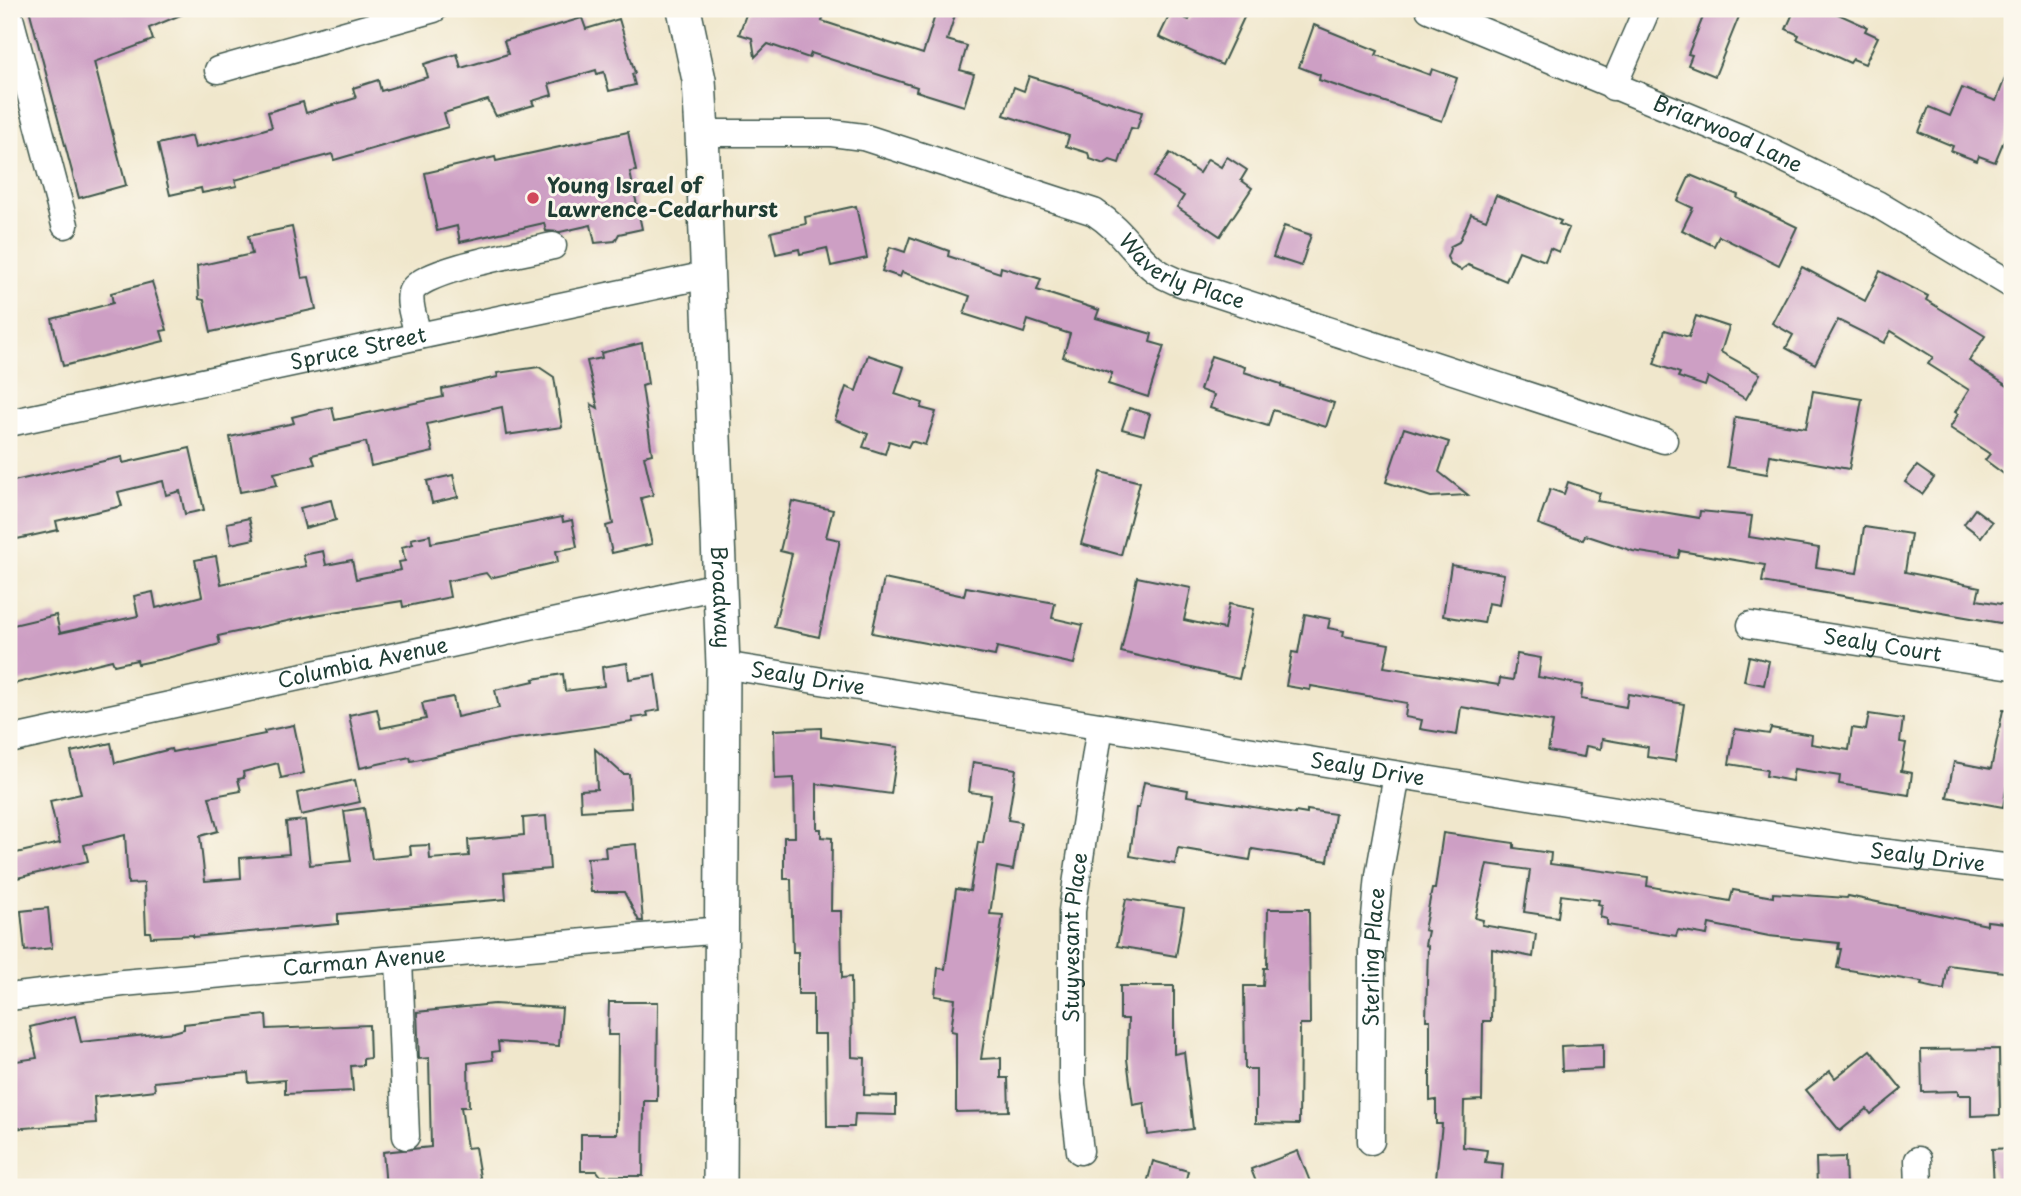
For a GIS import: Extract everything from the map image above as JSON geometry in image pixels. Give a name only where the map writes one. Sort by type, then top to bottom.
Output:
[{"type":"main road","name":"Broadway","points":[[684,9],[699,80],[723,665],[720,1187]]},
{"type":"street","points":[[218,70],[434,9]]},
{"type":"street","name":"Briarwood Lane","points":[[1429,9],[1748,141],[1877,204],[2012,285]]},
{"type":"street","points":[[1614,87],[1647,9]]},
{"type":"street","points":[[9,14],[65,225]]},
{"type":"street","name":"Waverly Place","points":[[702,133],[832,133],[863,137],[1094,212],[1109,222],[1151,270],[1175,283],[1199,288],[1664,440]]},
{"type":"street","points":[[418,336],[410,294],[417,282],[435,274],[553,246]]},
{"type":"street","name":"Spruce Street","points":[[9,423],[707,275]]},
{"type":"street","name":"Columbia Avenue","points":[[9,740],[718,586]]},
{"type":"street","name":"Sealy Court","points":[[1751,625],[2012,666]]},
{"type":"street","name":"Sealy Drive","points":[[723,665],[1856,849],[2012,868]]},
{"type":"street","name":"Stuyvesant Place","points":[[1080,1151],[1072,1084],[1072,911],[1100,726]]},
{"type":"street","name":"Sterling Place","points":[[1371,1141],[1372,950],[1379,875],[1397,775]]},
{"type":"street","name":"Carman Avenue","points":[[9,997],[123,983],[721,930]]},
{"type":"street","points":[[399,958],[406,1136]]},
{"type":"street","points":[[1917,1160],[1919,1187]]},
{"type":"building","points":[[29,9],[195,9],[149,28],[153,40],[94,62],[126,185],[79,198]]},
{"type":"building","points":[[748,9],[826,9],[822,21],[923,54],[937,9],[955,15],[947,40],[967,46],[960,70],[974,74],[964,106],[916,91],[917,87],[811,53],[809,58],[768,44],[755,57],[752,38],[739,34]]},
{"type":"building","points":[[1195,9],[1248,9],[1222,65],[1159,37],[1171,12],[1189,20]]},
{"type":"building","points":[[1713,9],[1742,9],[1715,76],[1688,65],[1692,55],[1688,54],[1705,12],[1711,14]]},
{"type":"building","points":[[1795,9],[1827,9],[1867,27],[1865,31],[1878,37],[1865,64],[1853,59],[1850,63],[1797,39],[1799,35],[1786,29]]},
{"type":"building","points":[[582,18],[586,29],[619,19],[635,73],[632,74],[635,85],[609,91],[604,72],[597,74],[596,70],[549,84],[552,95],[532,101],[534,105],[496,116],[488,100],[444,113],[448,127],[334,160],[332,154],[235,180],[237,186],[202,193],[201,188],[170,195],[158,144],[192,136],[195,148],[243,136],[272,127],[268,112],[303,102],[306,113],[356,98],[353,88],[378,80],[381,91],[428,77],[424,64],[457,54],[461,68],[508,54],[504,41]]},
{"type":"building","points":[[1314,25],[1378,51],[1376,55],[1430,75],[1432,69],[1457,78],[1442,121],[1319,80],[1320,75],[1299,67]]},
{"type":"building","points":[[2011,63],[2012,121],[1995,162],[1979,156],[1977,161],[1951,151],[1953,146],[1919,132],[1929,107],[1950,116],[1962,88],[1996,101]]},
{"type":"building","points":[[1029,76],[1142,112],[1137,129],[1131,128],[1119,163],[1110,160],[1104,164],[1090,159],[1088,153],[1066,146],[1069,136],[1004,115],[1014,87],[1024,91]]},
{"type":"building","name":"Young Israel of Lawrence-Cedarhurst","points":[[628,132],[636,171],[630,172],[642,229],[619,234],[615,241],[595,243],[591,225],[560,232],[546,231],[544,223],[460,242],[457,226],[437,231],[425,173],[495,157],[496,161]]},
{"type":"building","points":[[1170,153],[1199,173],[1208,159],[1221,167],[1227,157],[1247,170],[1241,180],[1252,188],[1220,236],[1177,207],[1184,196],[1154,177]]},
{"type":"building","points":[[1690,175],[1738,195],[1737,198],[1797,227],[1779,265],[1719,236],[1714,246],[1682,230],[1693,208],[1678,201]]},
{"type":"building","points":[[1496,195],[1561,221],[1559,224],[1569,228],[1559,252],[1550,248],[1545,261],[1519,251],[1506,281],[1468,265],[1461,270],[1451,265],[1447,257],[1451,246],[1459,242],[1471,214],[1486,220]]},
{"type":"building","points":[[856,206],[867,258],[831,266],[827,248],[800,254],[799,249],[776,254],[771,232],[806,224],[805,217]]},
{"type":"building","points":[[1284,226],[1311,235],[1301,266],[1273,257]]},
{"type":"building","points":[[292,227],[302,278],[309,277],[316,309],[211,332],[204,300],[199,299],[197,266],[252,254],[248,236]]},
{"type":"building","points":[[910,237],[949,251],[948,256],[1000,273],[1001,267],[1041,279],[1037,290],[1099,310],[1096,318],[1152,334],[1150,342],[1164,346],[1148,397],[1108,384],[1112,373],[1063,357],[1070,334],[1028,320],[1024,333],[964,314],[970,296],[902,272],[900,277],[882,271],[890,247],[905,252]]},
{"type":"building","points":[[1802,267],[1865,301],[1880,271],[1928,296],[1926,300],[1985,336],[1969,361],[2012,389],[2012,480],[1985,460],[1990,454],[1950,428],[1958,414],[1955,412],[1969,390],[1928,364],[1933,357],[1891,331],[1884,343],[1838,320],[1815,364],[1786,348],[1793,335],[1772,323]]},
{"type":"building","points":[[152,282],[167,330],[161,331],[164,341],[63,366],[52,319],[113,303],[111,293]]},
{"type":"building","points":[[1696,316],[1729,327],[1721,352],[1760,374],[1746,399],[1708,377],[1705,386],[1678,377],[1680,373],[1654,364],[1665,330],[1689,337]]},
{"type":"building","points":[[642,343],[648,384],[642,386],[652,454],[644,456],[653,495],[641,498],[652,544],[612,553],[606,526],[613,524],[591,404],[598,408],[587,361],[602,358],[601,353]]},
{"type":"building","points":[[868,355],[904,367],[895,394],[923,403],[921,408],[936,412],[925,445],[911,441],[908,447],[889,441],[885,454],[863,447],[868,434],[835,420],[846,387],[856,391]]},
{"type":"building","points":[[1211,356],[1245,367],[1244,372],[1334,403],[1326,427],[1273,410],[1268,426],[1210,408],[1214,395],[1200,390]]},
{"type":"building","points":[[539,367],[554,377],[562,427],[506,435],[502,407],[427,424],[433,452],[371,466],[366,442],[312,455],[315,464],[274,473],[277,485],[240,492],[230,437],[294,423],[292,417],[332,407],[335,420],[443,397],[442,389],[498,377],[497,373]]},
{"type":"building","points":[[1813,391],[1862,399],[1849,469],[1770,455],[1767,474],[1727,467],[1735,417],[1806,428]]},
{"type":"building","points":[[1129,408],[1150,414],[1144,435],[1122,429]]},
{"type":"building","points":[[1404,428],[1449,442],[1439,472],[1468,495],[1431,497],[1386,482]]},
{"type":"building","points":[[190,448],[204,510],[185,514],[180,491],[166,495],[163,481],[118,492],[122,506],[56,521],[58,530],[17,539],[9,500],[9,482],[122,457],[123,463]]},
{"type":"building","points":[[1917,466],[1934,478],[1922,494],[1905,482]]},
{"type":"building","points":[[1101,472],[1140,482],[1121,555],[1081,544]]},
{"type":"building","points":[[453,475],[458,497],[432,503],[427,481]]},
{"type":"building","points":[[1568,482],[1600,493],[1597,501],[1699,518],[1700,511],[1752,516],[1749,537],[1819,548],[1816,567],[1857,573],[1864,527],[1911,534],[1905,572],[1980,587],[1977,600],[2012,606],[2012,625],[1762,582],[1765,565],[1680,551],[1678,558],[1633,551],[1585,535],[1583,540],[1538,524],[1550,489],[1564,494]]},
{"type":"building","points":[[331,500],[336,520],[305,528],[300,508]]},
{"type":"building","points":[[792,501],[833,510],[826,537],[840,540],[819,637],[774,627],[792,554],[780,551]]},
{"type":"building","points":[[1975,509],[1992,522],[1981,537],[1964,524]]},
{"type":"building","points":[[562,517],[563,522],[572,520],[577,547],[556,551],[558,562],[490,578],[486,573],[447,581],[450,597],[403,607],[402,601],[315,615],[218,636],[220,644],[167,658],[138,664],[137,660],[114,665],[112,660],[9,685],[9,626],[56,615],[60,633],[138,616],[134,596],[153,592],[156,608],[202,596],[195,560],[216,556],[221,584],[306,566],[303,555],[323,551],[326,565],[352,560],[356,579],[401,570],[399,562],[405,561],[402,547],[413,544],[411,539],[430,535],[431,543]]},
{"type":"building","points":[[249,518],[254,539],[231,544],[227,523]]},
{"type":"building","points":[[1451,565],[1504,574],[1499,605],[1488,603],[1484,623],[1443,616]]},
{"type":"building","points":[[1137,577],[1191,588],[1184,620],[1224,629],[1229,604],[1254,609],[1239,679],[1121,652]]},
{"type":"building","points":[[884,579],[964,596],[966,587],[1055,603],[1052,618],[1083,625],[1074,664],[997,647],[995,656],[872,633]]},
{"type":"building","points":[[1305,614],[1330,619],[1328,628],[1344,631],[1343,636],[1389,644],[1384,667],[1499,685],[1500,678],[1513,680],[1517,654],[1541,658],[1538,677],[1583,685],[1581,699],[1626,707],[1628,694],[1684,704],[1675,761],[1647,757],[1648,747],[1602,739],[1601,749],[1586,746],[1584,757],[1548,751],[1553,722],[1461,707],[1457,735],[1420,729],[1422,720],[1405,717],[1407,703],[1311,686],[1310,690],[1286,686],[1292,652],[1298,653]]},
{"type":"building","points":[[1749,656],[1769,661],[1764,685],[1744,681]]},
{"type":"building","points":[[627,663],[629,679],[655,675],[660,710],[647,712],[648,716],[632,718],[633,722],[507,740],[411,761],[410,757],[360,768],[349,715],[377,709],[381,728],[426,719],[422,703],[453,697],[457,717],[499,708],[495,690],[534,681],[533,679],[563,674],[565,691],[604,686],[602,667]]},
{"type":"building","points":[[2003,710],[2012,711],[2012,757],[2003,807],[1947,797],[1954,762],[1991,769]]},
{"type":"building","points":[[1869,714],[1903,719],[1900,742],[1906,743],[1901,771],[1912,773],[1909,795],[1839,784],[1840,776],[1794,769],[1792,781],[1766,776],[1767,770],[1729,764],[1735,729],[1769,734],[1771,728],[1812,735],[1811,744],[1849,750],[1852,728],[1866,730]]},
{"type":"building","points":[[294,725],[304,773],[281,778],[278,763],[243,772],[244,778],[238,779],[241,791],[209,797],[218,831],[200,836],[205,881],[241,878],[240,858],[289,854],[286,822],[305,820],[310,865],[351,861],[344,811],[364,808],[372,859],[411,855],[410,846],[429,845],[430,859],[469,856],[468,840],[524,835],[523,818],[546,816],[550,869],[504,873],[506,899],[338,914],[338,924],[193,937],[151,937],[150,932],[146,932],[144,883],[128,884],[125,835],[84,845],[88,861],[17,878],[12,854],[60,843],[50,801],[81,794],[71,752],[111,743],[115,763],[171,749],[172,752],[265,734],[264,731]]},
{"type":"building","points":[[821,728],[821,737],[898,747],[891,794],[817,784],[817,829],[821,829],[821,837],[832,838],[831,911],[841,911],[842,978],[851,977],[852,1057],[865,1058],[864,1095],[896,1096],[896,1115],[855,1114],[854,1127],[827,1127],[826,1034],[813,1034],[813,994],[798,994],[798,952],[793,952],[791,879],[784,879],[784,837],[795,837],[794,778],[775,779],[774,730]]},
{"type":"building","points":[[595,749],[623,774],[629,774],[631,808],[581,811],[580,790],[597,789]]},
{"type":"building","points":[[973,762],[1016,769],[1008,820],[1021,822],[1013,870],[997,867],[990,914],[1003,915],[981,1059],[1001,1058],[1001,1078],[1008,1078],[1009,1111],[956,1112],[956,1032],[951,1031],[955,999],[935,996],[938,968],[945,969],[956,889],[970,891],[978,842],[983,843],[991,795],[969,792]]},
{"type":"building","points":[[355,780],[360,802],[301,815],[297,793]]},
{"type":"building","points":[[1144,782],[1188,790],[1187,796],[1295,814],[1307,814],[1307,810],[1335,814],[1328,861],[1252,849],[1250,860],[1178,848],[1175,864],[1130,856],[1136,808],[1139,808]]},
{"type":"building","points":[[1443,833],[1514,843],[1514,848],[1551,853],[1550,864],[1648,877],[1647,886],[1730,901],[1733,890],[1773,897],[1773,893],[1848,896],[1987,925],[1987,921],[2012,924],[2012,973],[1948,965],[1944,990],[1921,985],[1922,982],[1837,968],[1841,949],[1838,949],[1839,943],[1769,936],[1709,924],[1707,935],[1678,930],[1676,936],[1607,925],[1607,919],[1600,917],[1602,905],[1598,904],[1599,900],[1561,895],[1558,917],[1524,912],[1530,870],[1487,864],[1475,918],[1483,920],[1482,925],[1536,934],[1533,957],[1492,949],[1491,1021],[1483,1021],[1482,1100],[1464,1101],[1463,1147],[1487,1150],[1485,1162],[1503,1164],[1501,1187],[1435,1187],[1442,1124],[1436,1124],[1436,1100],[1430,1101],[1430,1020],[1426,1020],[1428,946],[1425,945],[1428,931],[1424,930],[1432,889],[1435,889]]},
{"type":"building","points":[[636,844],[643,921],[639,921],[624,892],[591,892],[587,858],[606,857],[605,847]]},
{"type":"building","points":[[1126,899],[1184,908],[1176,956],[1117,946]]},
{"type":"building","points":[[48,908],[52,948],[25,951],[21,911]]},
{"type":"building","points":[[1268,909],[1309,909],[1310,1024],[1300,1024],[1299,1124],[1256,1123],[1256,1069],[1245,1069],[1244,986],[1263,986],[1264,968],[1267,968]]},
{"type":"building","points":[[1120,986],[1174,986],[1174,1054],[1184,1052],[1193,1129],[1148,1135],[1144,1103],[1133,1105],[1127,1059],[1128,1019],[1120,1019]]},
{"type":"building","points":[[609,1002],[658,1002],[657,1101],[644,1101],[643,1176],[601,1176],[597,1171],[581,1171],[581,1134],[617,1134],[618,1035],[608,1035]]},
{"type":"building","points":[[494,1004],[562,1008],[559,1046],[498,1042],[499,1051],[492,1052],[493,1060],[468,1063],[469,1107],[461,1107],[467,1148],[475,1147],[481,1183],[447,1184],[447,1187],[386,1187],[383,1152],[431,1147],[429,1058],[419,1059],[417,1012]]},
{"type":"building","points":[[266,1015],[267,1029],[369,1025],[370,1058],[363,1059],[363,1065],[351,1066],[353,1091],[285,1094],[285,1080],[249,1083],[248,1073],[154,1082],[155,1090],[94,1097],[96,1123],[9,1129],[9,1062],[37,1058],[30,1027],[75,1016],[81,1042],[174,1032],[184,1029],[184,1024]]},
{"type":"building","points":[[1603,1044],[1603,1069],[1562,1071],[1561,1046]]},
{"type":"building","points":[[1999,1049],[2000,1115],[1971,1116],[1971,1095],[1958,1095],[1958,1091],[1922,1092],[1921,1050]]},
{"type":"building","points":[[1870,1050],[1902,1089],[1871,1114],[1867,1109],[1840,1131],[1806,1090],[1830,1071],[1835,1078]]},
{"type":"building","points":[[2012,1148],[2012,1187],[1994,1187],[1992,1149]]},
{"type":"building","points":[[1298,1151],[1312,1187],[1258,1187],[1251,1169]]},
{"type":"building","points":[[1845,1157],[1846,1187],[1817,1187],[1816,1158]]},
{"type":"building","points":[[1153,1161],[1188,1171],[1184,1187],[1146,1187]]},
{"type":"place","name":"Young Israel of Lawrence-Cedarhurst","points":[[533,198]]}]
